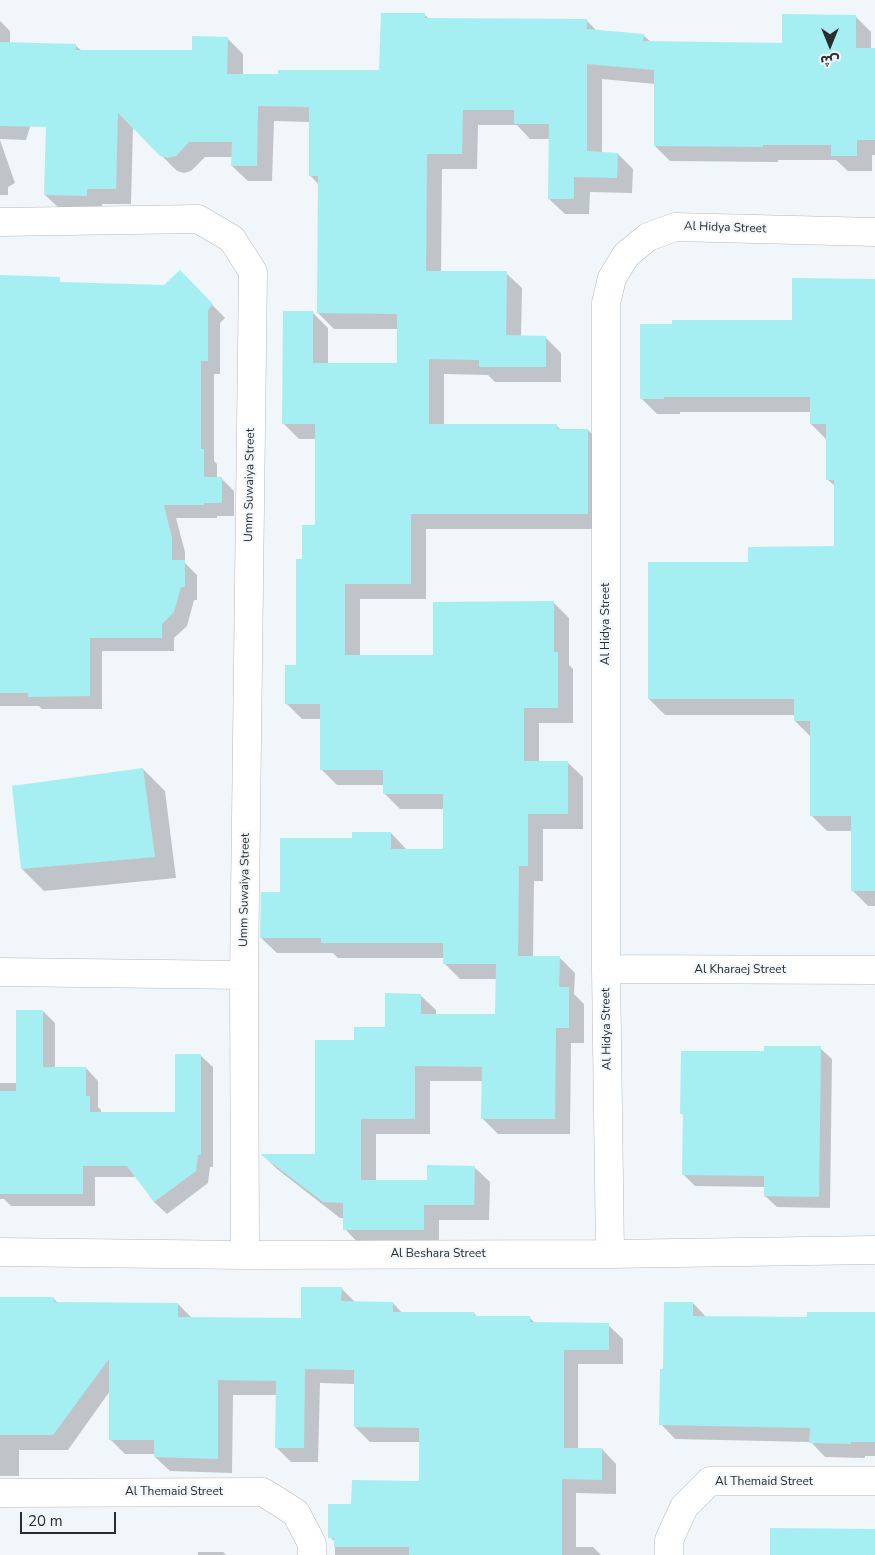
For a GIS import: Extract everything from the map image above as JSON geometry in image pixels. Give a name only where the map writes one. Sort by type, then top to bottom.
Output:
[{"type":"street","name":"Umm Suwaiya Street","points":[[0,222],[198,219],[232,239],[253,272],[244,975],[245,1255]]},
{"type":"street","name":"Al Hidya Street","points":[[610,1254],[606,969],[606,303],[612,278],[626,255],[648,237],[675,227],[875,232]]},
{"type":"street","name":"Al Kharaej Street","points":[[606,969],[875,970]]},
{"type":"street","points":[[0,972],[244,975]]},
{"type":"street","name":"Al Beshara Street","points":[[0,1252],[245,1255],[610,1254],[875,1250]]},
{"type":"street","name":"Al Themaid Street","points":[[669,1555],[669,1540],[684,1507],[710,1481],[875,1481]]},
{"type":"street","name":"Al Themaid Street","points":[[0,1493],[263,1492],[296,1513],[312,1544],[312,1555]]},
{"type":"building","points":[[381,13],[425,13],[425,18],[587,19],[587,29],[644,34],[643,41],[782,43],[782,14],[856,15],[856,48],[875,48],[875,140],[857,140],[857,156],[831,156],[831,145],[763,145],[763,147],[654,146],[654,70],[587,64],[587,151],[618,153],[617,178],[574,177],[574,199],[548,199],[549,124],[514,124],[514,110],[463,110],[462,154],[427,154],[426,271],[507,271],[506,335],[546,336],[546,367],[479,367],[479,360],[429,359],[429,424],[557,424],[557,429],[588,429],[588,514],[411,514],[411,584],[345,584],[345,655],[433,655],[433,602],[554,601],[554,652],[558,652],[558,708],[524,708],[524,761],[568,761],[568,814],[528,814],[528,866],[519,866],[518,956],[560,956],[559,987],[569,987],[569,1028],[556,1028],[555,1119],[481,1119],[482,1067],[415,1066],[415,1119],[361,1119],[361,1180],[427,1180],[427,1165],[475,1166],[474,1205],[424,1205],[424,1230],[343,1230],[343,1203],[323,1202],[260,1154],[315,1154],[315,1040],[354,1040],[354,1027],[385,1027],[385,993],[421,994],[421,1014],[495,1014],[496,964],[443,964],[443,943],[321,943],[321,938],[260,938],[261,892],[280,892],[280,838],[352,838],[352,832],[391,832],[391,849],[443,849],[443,794],[383,794],[383,770],[320,770],[320,704],[285,704],[285,665],[296,665],[296,559],[302,559],[302,525],[315,525],[315,424],[282,424],[283,311],[313,311],[313,363],[397,363],[397,314],[317,313],[318,176],[309,176],[309,107],[258,106],[257,166],[231,166],[232,142],[189,142],[176,156],[168,158],[160,156],[118,113],[116,189],[87,189],[87,196],[44,195],[46,127],[0,126],[0,42],[76,44],[76,50],[192,50],[192,36],[228,37],[227,74],[278,74],[278,70],[379,70]]},
{"type":"building","points":[[180,270],[213,304],[208,310],[208,361],[201,361],[201,449],[204,449],[204,477],[222,477],[222,503],[164,505],[172,538],[172,560],[185,560],[185,587],[181,587],[174,612],[162,624],[162,638],[90,638],[90,696],[28,697],[28,693],[0,693],[0,275],[60,277],[60,282],[164,285]]},
{"type":"building","points":[[792,278],[875,279],[875,891],[851,891],[851,816],[810,816],[810,721],[794,721],[794,699],[648,699],[648,562],[748,562],[748,547],[834,546],[834,480],[826,480],[826,424],[810,424],[810,397],[664,397],[664,399],[640,399],[640,324],[672,324],[672,320],[792,320]]},
{"type":"building","points":[[143,768],[155,857],[21,869],[12,786]]},
{"type":"building","points":[[16,1010],[43,1010],[43,1067],[86,1067],[86,1096],[90,1096],[90,1112],[175,1112],[175,1054],[201,1054],[201,1155],[198,1155],[196,1171],[154,1202],[127,1166],[83,1166],[83,1194],[0,1194],[0,1091],[16,1091]]},
{"type":"building","points":[[764,1046],[821,1046],[819,1197],[764,1196],[764,1176],[682,1175],[683,1114],[680,1114],[681,1051],[764,1051]]},
{"type":"building","points":[[301,1287],[342,1287],[341,1301],[393,1302],[393,1312],[474,1312],[474,1316],[530,1316],[530,1322],[609,1323],[609,1350],[564,1350],[564,1448],[602,1448],[602,1480],[562,1479],[562,1555],[409,1555],[409,1547],[334,1547],[334,1538],[328,1538],[328,1504],[351,1504],[352,1480],[419,1481],[419,1428],[354,1427],[354,1370],[305,1369],[304,1448],[275,1448],[276,1381],[218,1380],[218,1459],[154,1457],[154,1440],[109,1440],[109,1359],[53,1435],[0,1435],[0,1297],[54,1297],[54,1302],[178,1303],[178,1317],[301,1318]]},
{"type":"building","points":[[664,1302],[693,1302],[693,1316],[807,1317],[807,1312],[875,1312],[875,1442],[851,1442],[851,1444],[809,1443],[810,1428],[659,1425],[660,1369],[663,1369]]},
{"type":"building","points":[[770,1528],[875,1529],[875,1555],[770,1555]]}]
